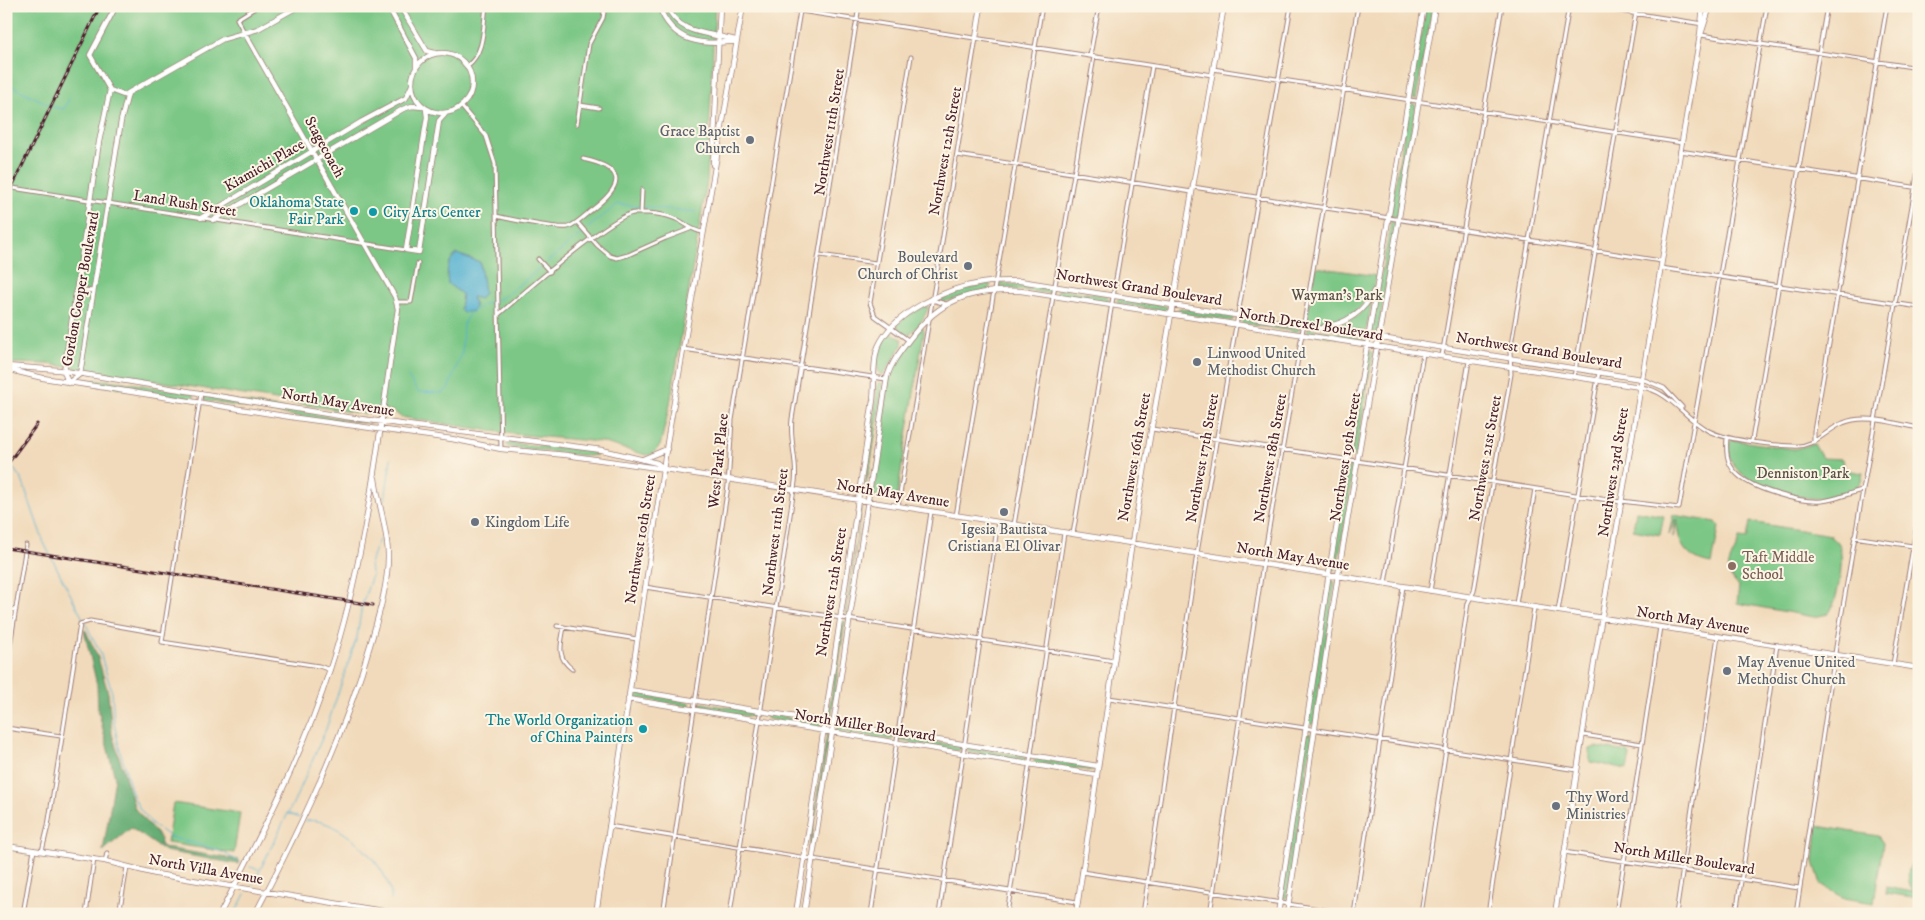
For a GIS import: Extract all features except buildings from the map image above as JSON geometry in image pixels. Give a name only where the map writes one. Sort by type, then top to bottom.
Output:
[{"type":"street","points":[[116,6],[90,55],[110,90],[126,96],[130,90],[194,54],[223,39],[258,29],[299,6]]},
{"type":"street","points":[[244,32],[236,19],[258,6]]},
{"type":"street","points":[[388,6],[416,58],[412,86],[415,96],[425,108],[434,112],[446,113]]},
{"type":"street","points":[[400,6],[427,51],[454,56],[467,66],[471,74],[472,86],[469,96],[461,106],[446,113],[439,121],[424,217],[411,215]]},
{"type":"street","points":[[467,66],[475,60],[480,50],[486,6]]},
{"type":"street","points":[[577,124],[589,44],[603,18],[605,6]]},
{"type":"street","points":[[659,6],[665,21],[678,35],[718,44],[737,41]]},
{"type":"street","points":[[667,6],[673,17],[684,28],[719,35],[737,41]]},
{"type":"street","name":"Northwest 10th Street","points":[[596,914],[645,587],[713,170],[720,6]]},
{"type":"street","name":"Northwest 10th Street","points":[[713,170],[718,154],[743,6]]},
{"type":"street","points":[[768,6],[1212,75]]},
{"type":"street","name":"Northwest 11th Street","points":[[730,914],[794,490],[796,471],[791,426],[859,6]]},
{"type":"street","name":"Northwest 12th Street","points":[[898,506],[981,6]]},
{"type":"street","points":[[956,516],[1042,6]]},
{"type":"street","points":[[1014,525],[1074,174],[1099,6]]},
{"type":"street","name":"Northwest 16th Street","points":[[1076,914],[1132,543],[1224,6]]},
{"type":"street","name":"Northwest 17th Street","points":[[1143,914],[1197,554],[1290,6]]},
{"type":"street","name":"Northwest 18th Street","points":[[1210,914],[1263,564],[1358,6]]},
{"type":"street","name":"Northwest 19th Street","points":[[1278,914],[1329,575],[1424,6]]},
{"type":"street","name":"Northwest 19th Street","points":[[1287,914],[1338,576],[1435,6]]},
{"type":"street","points":[[1442,357],[1502,6]]},
{"type":"street","name":"Northwest 21st Street","points":[[1421,914],[1468,603],[1474,591],[1493,482],[1511,367],[1510,358],[1569,6]]},
{"type":"street","points":[[1588,6],[1703,24]]},
{"type":"street","points":[[1574,377],[1637,6]]},
{"type":"street","name":"Northwest 23rd Street","points":[[1703,6],[1703,24]]},
{"type":"street","name":"Northwest 23rd Street","points":[[1555,914],[1582,735],[1641,379],[1700,35],[1710,6]]},
{"type":"street","points":[[1152,429],[1578,496],[1679,508],[1767,6]]},
{"type":"street","points":[[1752,440],[1827,6]]},
{"type":"street","points":[[1814,442],[1814,431],[1887,6]]},
{"type":"street","name":"West Park Place","points":[[663,914],[728,480],[732,420],[800,11]]},
{"type":"street","name":"Stagecoach","points":[[244,32],[398,302]]},
{"type":"street","points":[[1700,35],[1919,68]]},
{"type":"street","points":[[415,71],[424,60],[439,53]]},
{"type":"street","points":[[908,340],[875,316],[870,309],[911,57]]},
{"type":"street","points":[[1073,534],[1152,66]]},
{"type":"street","points":[[1213,69],[1682,143]]},
{"type":"street","name":"Kiamichi Place","points":[[201,218],[202,215],[361,122],[406,98],[412,86]]},
{"type":"street","name":"Gordon Cooper Boulevard","points":[[110,90],[90,200],[64,371],[68,382],[80,374],[126,96]]},
{"type":"street","points":[[580,105],[599,108]]},
{"type":"street","name":"Kiamichi Place","points":[[213,220],[404,109],[412,106],[425,108]]},
{"type":"street","points":[[461,106],[483,133],[492,148],[494,164],[501,449]]},
{"type":"street","points":[[406,250],[427,118],[425,108]]},
{"type":"street","points":[[1680,152],[1917,188]]},
{"type":"street","points":[[957,155],[1133,183],[1389,218],[1662,261]]},
{"type":"street","points":[[496,216],[562,227],[577,222],[608,196],[616,182],[615,173],[611,168],[583,159]]},
{"type":"street","points":[[1796,914],[1854,537],[1894,303],[1917,188],[1919,164]]},
{"type":"street","name":"Land Rush Street","points":[[6,188],[419,252],[424,217]]},
{"type":"street","points":[[641,211],[642,190]]},
{"type":"street","points":[[499,315],[591,239],[621,217],[641,211],[672,217],[690,229],[703,232]]},
{"type":"street","points":[[577,222],[606,253],[621,258],[690,229]]},
{"type":"street","points":[[820,255],[876,263]]},
{"type":"street","points":[[538,259],[550,272]]},
{"type":"street","points":[[220,914],[301,748],[330,670],[350,601],[374,474],[398,302],[411,302],[418,262]]},
{"type":"street","points":[[1660,268],[1919,307]]},
{"type":"street","name":"Northwest Grand Boulevard","points":[[932,300],[961,288],[995,281],[1020,281],[1641,379]]},
{"type":"street","points":[[1318,328],[1343,322],[1355,315],[1370,299],[1377,285]]},
{"type":"street","points":[[77,289],[93,291]]},
{"type":"street","name":"North Drexel Boulevard","points":[[930,315],[947,304],[974,295],[1021,291],[1640,387],[1661,394],[1686,412]]},
{"type":"street","points":[[932,300],[947,304]]},
{"type":"street","name":"Northwest 12th Street","points":[[796,914],[858,500],[878,348],[891,327],[903,315],[932,300]]},
{"type":"street","name":"Northwest 12th Street","points":[[804,914],[886,379],[892,364],[908,340],[930,315]]},
{"type":"street","points":[[683,350],[886,379]]},
{"type":"street","points":[[1385,584],[1423,354]]},
{"type":"street","points":[[1430,591],[1469,361]]},
{"type":"street","name":"North May Avenue","points":[[6,367],[38,367],[382,422],[501,439],[602,450],[656,463],[664,469]]},
{"type":"street","name":"North May Avenue","points":[[6,367],[68,382],[461,441],[501,449],[664,469],[1919,668]]},
{"type":"street","points":[[1558,612],[1599,372]]},
{"type":"street","name":"North Drexel Boulevard","points":[[1641,379],[1664,388],[1695,421],[1713,433],[1727,437],[1795,447],[1814,442],[1844,422],[1854,420],[1874,420],[1919,428]]},
{"type":"street","points":[[201,393],[162,642],[319,666],[330,670]]},
{"type":"street","points":[[1727,437],[1727,455],[1731,466],[1738,475],[1751,483],[1790,498],[1808,502],[1828,500],[1862,490]]},
{"type":"street","points":[[642,460],[667,449]]},
{"type":"street","points":[[601,460],[602,450]]},
{"type":"street","points":[[255,914],[330,762],[360,680],[374,632],[384,592],[388,556],[374,474]]},
{"type":"street","points":[[1516,605],[1535,489]]},
{"type":"street","points":[[871,914],[931,512]]},
{"type":"street","points":[[1893,664],[1919,512]]},
{"type":"street","points":[[938,914],[998,522]]},
{"type":"street","points":[[1006,914],[1064,533]]},
{"type":"street","points":[[1854,537],[1919,547]]},
{"type":"street","points":[[6,672],[26,545]]},
{"type":"street","points":[[645,587],[1114,661]]},
{"type":"street","points":[[1082,872],[1353,914],[1403,587]]},
{"type":"street","points":[[1488,914],[1534,608]]},
{"type":"street","points":[[6,609],[16,610]]},
{"type":"street","points":[[42,851],[48,826],[78,631],[82,622],[163,634]]},
{"type":"street","points":[[557,626],[637,639]]},
{"type":"street","points":[[564,627],[561,655],[563,662],[572,669]]},
{"type":"street","points":[[1616,914],[1660,627]]},
{"type":"street","points":[[1676,914],[1718,636]]},
{"type":"street","points":[[1736,914],[1777,646]]},
{"type":"street","name":"North Miller Boulevard","points":[[630,690],[1098,766]]},
{"type":"street","points":[[1109,698],[1577,770]]},
{"type":"street","name":"North Miller Boulevard","points":[[628,699],[1097,775]]},
{"type":"street","points":[[6,728],[61,736]]},
{"type":"street","points":[[1582,735],[1642,744]]},
{"type":"street","points":[[609,826],[1077,902]]},
{"type":"street","name":"North Villa Avenue","points":[[6,846],[106,861],[156,874],[401,914]]},
{"type":"street","points":[[23,914],[34,850]]},
{"type":"street","name":"North Miller Boulevard","points":[[1564,852],[1799,888]]},
{"type":"street","points":[[106,861],[107,853]]},
{"type":"street","points":[[86,914],[94,859]]},
{"type":"street","points":[[119,914],[127,867]]},
{"type":"green space","name":"Oklahoma State Fair Park","points":[[6,6],[715,6],[707,181],[670,404],[660,446],[652,454],[646,455],[601,442],[513,434],[419,420],[401,417],[393,411],[377,409],[374,412],[364,414],[49,364],[6,363]]},
{"type":"green space","points":[[1426,6],[1433,6],[1416,99],[1410,97]]},
{"type":"green space","points":[[1409,104],[1416,105],[1397,216],[1392,217],[1390,215]]},
{"type":"green space","points":[[1391,221],[1396,224],[1378,331],[1374,333],[1371,331]]},
{"type":"green space","name":"Wayman's Park","points":[[1316,267],[1377,276],[1368,297],[1353,314],[1334,323],[1323,325],[1311,324],[1307,319]]},
{"type":"green space","points":[[1000,283],[1049,288],[1051,291],[1048,293],[1000,288],[998,286]]},
{"type":"green space","points":[[988,284],[991,285],[988,290],[943,302],[938,301],[963,290]]},
{"type":"green space","points":[[1060,289],[1107,296],[1109,299],[1107,302],[1059,295],[1057,292]]},
{"type":"green space","points":[[1118,299],[1166,306],[1168,308],[1165,311],[1118,304],[1116,302]]},
{"type":"green space","name":"Wayman's Park","points":[[1372,301],[1366,331],[1335,327],[1356,317]]},
{"type":"green space","points":[[926,306],[928,307],[925,315],[912,332],[905,335],[898,329],[897,325],[906,316]]},
{"type":"green space","points":[[1180,308],[1232,316],[1234,319],[1231,321],[1179,313],[1177,310]]},
{"type":"green space","points":[[1243,318],[1299,327],[1299,330],[1297,332],[1242,323],[1240,320]]},
{"type":"green space","points":[[923,327],[924,332],[897,496],[895,498],[873,495],[889,376],[894,363]]},
{"type":"green space","points":[[1308,328],[1350,335],[1365,340],[1364,342],[1307,333]]},
{"type":"green space","points":[[892,333],[902,339],[902,345],[884,374],[881,375],[878,371],[877,359],[881,346]]},
{"type":"green space","points":[[1369,350],[1373,353],[1356,454],[1353,457],[1351,454]]},
{"type":"green space","points":[[82,379],[117,381],[192,393],[195,397],[189,398],[88,383]]},
{"type":"green space","points":[[880,382],[883,385],[870,468],[864,493],[878,383]]},
{"type":"green space","points":[[206,396],[370,423],[294,416],[207,401],[203,398]]},
{"type":"green space","name":"Denniston Park","points":[[1733,440],[1794,449],[1814,444],[1822,458],[1843,459],[1845,470],[1863,473],[1861,482],[1841,495],[1829,498],[1792,495],[1769,488],[1746,477],[1735,467],[1729,452],[1729,443]]},
{"type":"green space","points":[[508,443],[587,450],[597,455],[589,456],[509,447],[506,445]]},
{"type":"green space","points":[[1352,464],[1354,467],[1337,568],[1334,570],[1332,567],[1349,466]]},
{"type":"green space","points":[[861,508],[847,613],[845,614]]},
{"type":"green space","points":[[1636,511],[1664,516],[1660,535],[1633,530]]},
{"type":"green space","points":[[1673,515],[1716,522],[1719,527],[1712,564],[1696,559],[1685,549],[1679,536],[1678,519],[1673,537],[1675,519],[1669,534]]},
{"type":"green space","points":[[1750,522],[1831,535],[1830,537],[1838,542],[1841,557],[1840,579],[1832,609],[1828,614],[1814,617],[1737,603],[1739,586],[1729,573],[1729,568],[1739,538],[1747,539]]},
{"type":"green space","points":[[1333,580],[1335,583],[1314,723],[1311,725],[1308,722],[1330,582]]},
{"type":"green space","points":[[845,621],[830,720],[828,718],[842,622]]},
{"type":"green space","points":[[84,630],[98,658],[108,693],[112,734],[135,809],[161,839],[160,845],[165,848],[239,860],[238,864],[165,851],[131,828],[103,851],[115,778],[98,709],[97,685]]},
{"type":"green space","points":[[637,693],[689,702],[691,704],[688,706],[636,698],[634,695]]},
{"type":"green space","points":[[701,703],[755,712],[756,715],[754,717],[700,709],[698,705]]},
{"type":"green space","points":[[769,714],[820,723],[821,727],[768,719],[766,716]]},
{"type":"green space","points":[[838,726],[895,737],[892,740],[837,731],[836,728]]},
{"type":"green space","points":[[1310,733],[1312,736],[1287,897],[1284,899],[1282,898],[1307,734]]},
{"type":"green space","points":[[827,734],[829,737],[809,855],[808,853]]},
{"type":"green space","points":[[900,737],[959,746],[961,748],[959,751],[900,741]]},
{"type":"green space","points":[[969,747],[1024,756],[1026,759],[1023,761],[968,752],[966,749]]},
{"type":"green space","points":[[1595,747],[1628,752],[1630,755],[1627,769],[1590,762],[1590,749]]},
{"type":"green space","points":[[1037,758],[1093,767],[1094,771],[1035,763],[1033,761]]},
{"type":"green space","points":[[173,803],[240,813],[234,853],[167,843]]},
{"type":"green space","points":[[1817,826],[1878,836],[1883,843],[1874,903],[1844,898],[1821,884],[1814,862]]},
{"type":"green space","points":[[1919,856],[1913,875],[1919,898],[1886,893],[1886,887],[1913,892],[1908,872],[1912,863]]},
{"type":"water","points":[[457,254],[480,262],[484,293],[480,299],[472,297],[475,307],[472,311],[463,313],[460,309],[462,294],[448,284],[447,280],[449,263]]},
{"type":"waterway","points":[[6,83],[56,108],[64,109],[69,99]]},
{"type":"waterway","points":[[588,228],[618,204],[696,212]]},
{"type":"waterway","points":[[547,262],[581,234]]},
{"type":"waterway","points":[[408,377],[418,392],[442,393],[448,389],[462,353],[463,325],[468,315],[482,305],[503,297],[541,268]]},
{"type":"waterway","points":[[385,500],[391,458]]},
{"type":"waterway","points":[[6,467],[14,469],[22,480],[44,543],[100,652],[112,693],[114,723],[119,747],[132,793],[139,808],[152,824],[170,837],[218,850],[240,862]]},
{"type":"waterway","points":[[253,884],[301,787],[326,729],[357,637],[362,605],[372,575],[370,566],[379,540]]},
{"type":"waterway","points":[[287,813],[299,818]]},
{"type":"waterway","points":[[306,821],[318,821],[332,826],[347,835],[361,847],[384,874],[390,888],[391,900]]},
{"type":"waterway","points":[[250,867],[258,869]]},
{"type":"waterway","points":[[235,914],[245,894]]},
{"type":"railway","points":[[6,199],[100,6]]},
{"type":"railway","points":[[6,466],[37,424]]},
{"type":"railway","points":[[6,548],[373,605]]},
{"type":"place","name":"Grace Baptist Church","points":[[750,140]]},
{"type":"place","name":"Oklahoma State Fair Park","points":[[354,211]]},
{"type":"place","name":"City Arts Center","points":[[373,212]]},
{"type":"place","name":"Boulevard Church of Christ","points":[[968,266]]},
{"type":"place","name":"Linwood United Methodist Church","points":[[1197,362]]},
{"type":"place","name":"Igesia Bautista Cristiana El Olivar","points":[[1004,512]]},
{"type":"place","name":"Kingdom Life","points":[[475,522]]},
{"type":"place","name":"Taft Middle School","points":[[1732,566]]},
{"type":"place","name":"May Avenue United Methodist Church","points":[[1727,671]]},
{"type":"place","name":"The World Organization of China Painters","points":[[643,729]]},
{"type":"place","name":"Thy Word Ministries","points":[[1556,806]]}]
